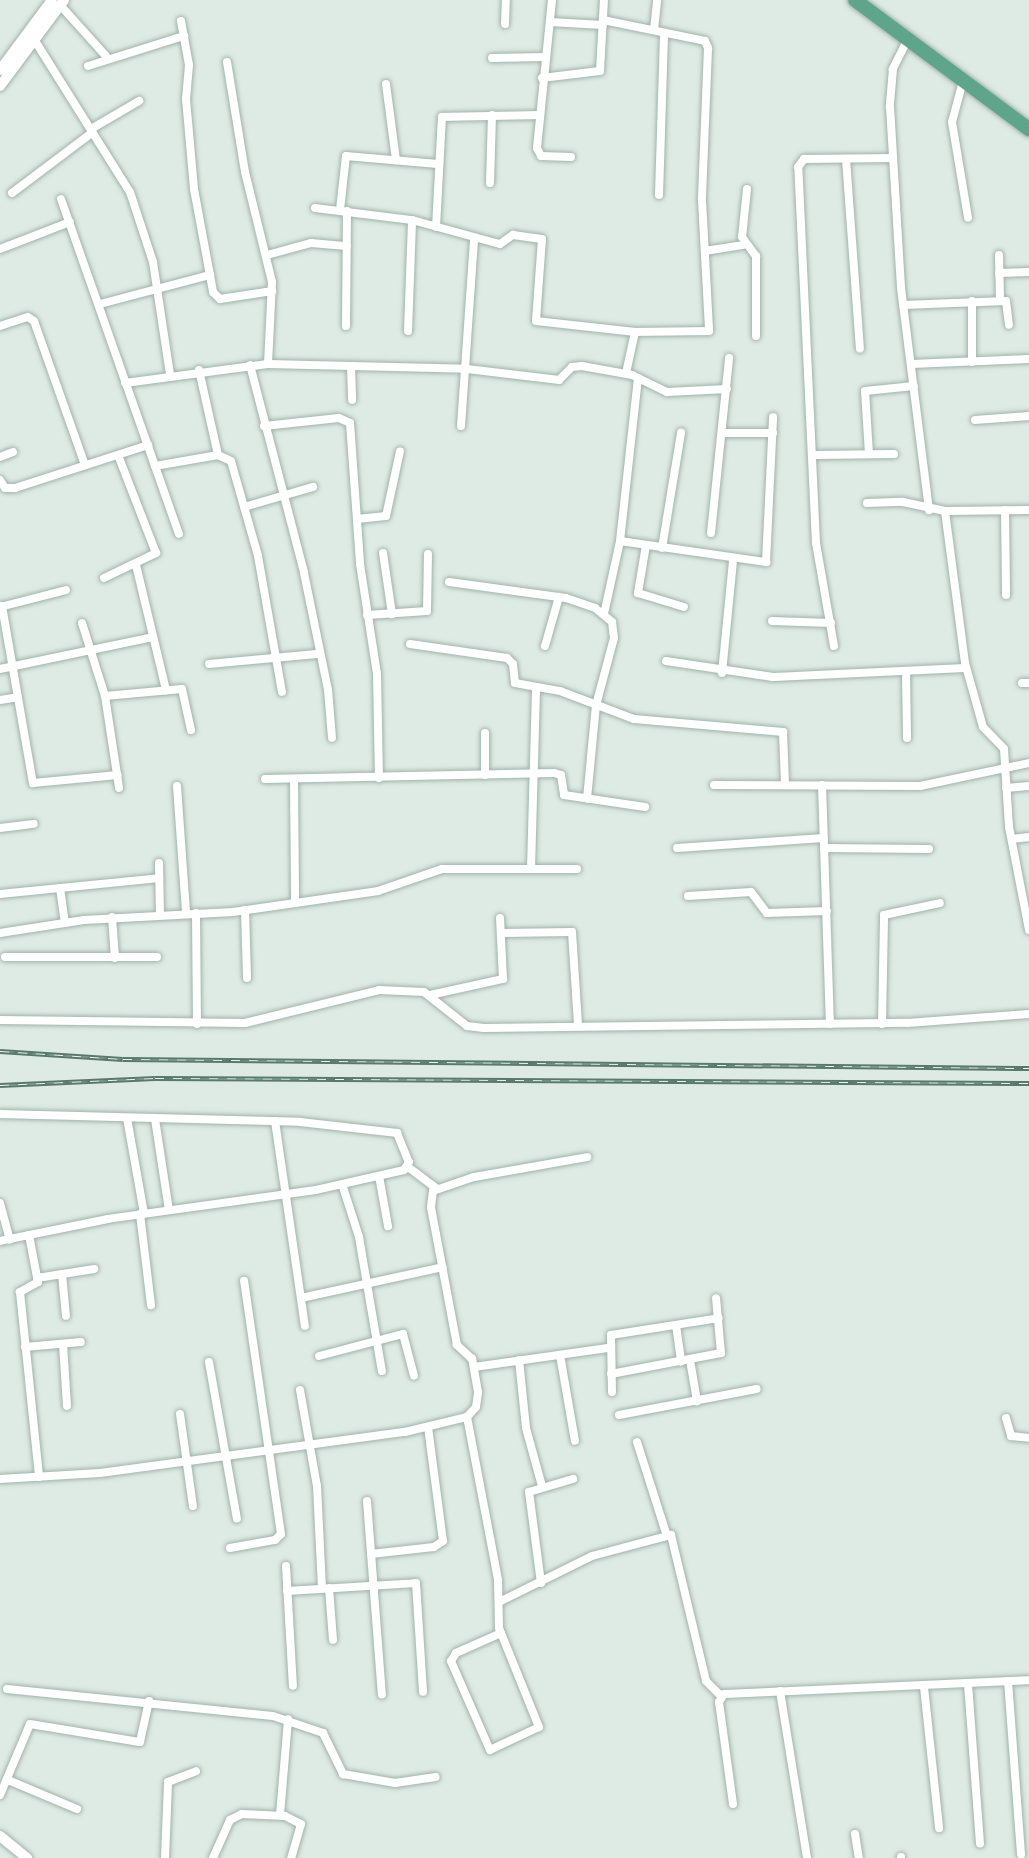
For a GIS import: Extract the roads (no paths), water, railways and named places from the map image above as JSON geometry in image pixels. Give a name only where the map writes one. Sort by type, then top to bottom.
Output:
[{"type":"main road","points":[[855,0],[1029,129]]},
{"type":"street","points":[[505,24],[506,0]]},
{"type":"street","points":[[552,0],[537,115],[541,156],[571,157]]},
{"type":"street","points":[[542,78],[598,74],[604,0]]},
{"type":"street","points":[[654,30],[657,0]]},
{"type":"street","points":[[0,69],[59,2],[106,56]]},
{"type":"street","points":[[181,21],[184,36],[194,189],[210,275],[220,299],[272,291]]},
{"type":"street","points":[[315,208],[412,220],[474,239],[500,244],[513,234],[543,239],[535,315],[539,323],[635,332],[707,334],[705,251],[707,44],[654,30],[603,22],[550,22]]},
{"type":"street","points":[[658,195],[664,33]]},
{"type":"street","points":[[0,86],[32,35]]},
{"type":"street","points":[[32,35],[130,192],[158,289],[170,375]]},
{"type":"street","points":[[88,66],[106,56],[184,36]]},
{"type":"street","points":[[908,39],[890,80],[893,158],[903,305],[929,510]]},
{"type":"street","points":[[492,58],[545,57]]},
{"type":"street","points":[[227,63],[244,172],[267,255],[272,291],[268,364]]},
{"type":"street","points":[[963,81],[952,122],[968,218]]},
{"type":"street","points":[[386,84],[396,159]]},
{"type":"street","points":[[12,193],[92,130],[139,101]]},
{"type":"street","points":[[490,183],[492,115]]},
{"type":"street","points":[[436,227],[442,117],[537,115]]},
{"type":"street","points":[[346,326],[347,246],[343,210],[346,156],[438,164]]},
{"type":"street","points":[[834,646],[816,543],[815,455],[798,166],[804,159],[893,158]]},
{"type":"street","points":[[846,159],[860,348]]},
{"type":"street","points":[[744,245],[747,189]]},
{"type":"street","points":[[61,199],[100,304],[125,383],[179,534]]},
{"type":"street","points":[[408,331],[412,220]]},
{"type":"street","points":[[0,249],[70,222]]},
{"type":"street","points":[[461,426],[467,369],[474,239]]},
{"type":"street","points":[[267,255],[311,243],[347,246]]},
{"type":"street","points":[[705,251],[744,245]]},
{"type":"street","points":[[744,245],[756,256],[756,336]]},
{"type":"street","points":[[999,255],[1000,300]]},
{"type":"street","points":[[999,273],[1029,272]]},
{"type":"street","points":[[100,304],[210,275]]},
{"type":"street","points":[[903,305],[1000,300],[1008,302],[1009,325]]},
{"type":"street","points":[[972,301],[972,362]]},
{"type":"street","points":[[0,326],[28,317],[34,321],[85,465]]},
{"type":"street","points":[[626,373],[635,332]]},
{"type":"street","points":[[711,533],[729,358]]},
{"type":"street","points":[[911,364],[1029,359]]},
{"type":"street","points":[[125,383],[199,370],[268,364],[467,369],[559,380],[576,366],[626,373],[675,393],[727,389]]},
{"type":"street","points":[[250,365],[284,496],[317,654],[328,690],[332,738]]},
{"type":"street","points":[[351,367],[352,400]]},
{"type":"street","points":[[199,370],[218,455]]},
{"type":"street","points":[[604,614],[620,541],[638,378]]},
{"type":"street","points":[[868,454],[865,392],[914,386]]},
{"type":"street","points":[[975,420],[1029,416]]},
{"type":"street","points":[[620,541],[763,565],[768,558],[773,417]]},
{"type":"street","points":[[264,426],[348,419],[367,615],[377,674],[379,778]]},
{"type":"street","points":[[662,548],[681,433]]},
{"type":"street","points":[[723,433],[773,433]]},
{"type":"street","points":[[0,480],[8,489],[148,445]]},
{"type":"street","points":[[357,519],[386,516],[400,451]]},
{"type":"street","points":[[0,457],[13,452]]},
{"type":"street","points":[[815,455],[894,454]]},
{"type":"street","points":[[104,578],[136,565],[156,553],[117,455]]},
{"type":"street","points":[[155,466],[218,455],[231,460],[244,507],[282,692]]},
{"type":"street","points":[[244,507],[313,487]]},
{"type":"street","points":[[867,503],[903,502],[929,510],[945,511],[1029,510]]},
{"type":"street","points":[[1005,510],[1006,595]]},
{"type":"street","points":[[945,511],[966,668],[979,719],[1002,742],[1012,839],[1026,895],[1029,930]]},
{"type":"street","points":[[646,545],[638,592],[684,607]]},
{"type":"street","points":[[383,553],[392,614]]},
{"type":"street","points":[[367,615],[427,611],[428,554]]},
{"type":"street","points":[[722,673],[733,560]]},
{"type":"street","points":[[136,565],[166,690]]},
{"type":"street","points":[[449,582],[559,597],[604,614],[615,632],[596,705],[587,799]]},
{"type":"street","points":[[66,590],[1,607],[33,783],[118,776]]},
{"type":"street","points":[[545,646],[559,597]]},
{"type":"street","points":[[772,621],[831,623]]},
{"type":"street","points":[[82,623],[105,696],[118,788]]},
{"type":"street","points":[[0,669],[90,653],[153,638]]},
{"type":"street","points":[[410,644],[507,658],[513,664],[512,681],[671,725],[783,732],[784,784]]},
{"type":"street","points":[[209,664],[317,654]]},
{"type":"street","points":[[666,661],[722,673],[906,673],[966,668]]},
{"type":"street","points":[[906,673],[907,738]]},
{"type":"street","points":[[531,869],[530,774],[536,687]]},
{"type":"street","points":[[105,696],[166,690],[184,692],[191,730]]},
{"type":"street","points":[[0,700],[18,696]]},
{"type":"street","points":[[484,775],[485,733]]},
{"type":"street","points":[[714,785],[933,785],[1004,765],[1029,763]]},
{"type":"street","points":[[265,779],[558,773],[564,795],[645,807]]},
{"type":"street","points":[[294,780],[295,903]]},
{"type":"street","points":[[822,785],[830,1024]]},
{"type":"street","points":[[177,786],[186,914]]},
{"type":"street","points":[[1006,788],[1029,786]]},
{"type":"street","points":[[0,828],[34,824]]},
{"type":"street","points":[[1012,839],[1029,837]]},
{"type":"street","points":[[677,848],[824,838]]},
{"type":"street","points":[[824,848],[929,849]]},
{"type":"street","points":[[159,863],[160,914]]},
{"type":"street","points":[[0,933],[112,917],[245,910],[295,903],[390,889],[435,870],[578,869]]},
{"type":"street","points":[[0,894],[159,878]]},
{"type":"street","points":[[60,888],[65,922]]},
{"type":"street","points":[[688,896],[751,892],[767,913],[827,911]]},
{"type":"street","points":[[882,1024],[884,915],[940,903]]},
{"type":"street","points":[[245,910],[247,978]]},
{"type":"street","points":[[196,913],[197,1024]]},
{"type":"street","points":[[112,917],[115,958]]},
{"type":"street","points":[[0,1020],[197,1024],[257,1022],[366,992],[430,995],[503,979],[500,918]]},
{"type":"street","points":[[502,933],[572,932],[578,1026]]},
{"type":"street","points":[[6,957],[157,957]]},
{"type":"street","points":[[430,995],[474,1028],[882,1024],[1029,1014]]},
{"type":"street","points":[[0,1114],[275,1121],[400,1133],[408,1167],[436,1188],[587,1157]]},
{"type":"street","points":[[127,1118],[142,1213],[151,1305]]},
{"type":"street","points":[[154,1119],[170,1210]]},
{"type":"street","points":[[275,1121],[305,1326]]},
{"type":"street","points":[[0,1241],[142,1213],[342,1184],[408,1167]]},
{"type":"street","points":[[379,1176],[388,1226]]},
{"type":"street","points":[[342,1184],[368,1284],[382,1371]]},
{"type":"street","points":[[0,1479],[39,1477],[270,1448],[428,1427],[467,1417],[478,1402],[474,1367],[457,1345],[431,1207],[436,1188]]},
{"type":"street","points":[[0,1203],[10,1240]]},
{"type":"street","points":[[29,1235],[37,1278],[36,1285],[21,1289],[39,1477]]},
{"type":"street","points":[[301,1298],[443,1267]]},
{"type":"street","points":[[37,1278],[94,1269]]},
{"type":"street","points":[[63,1274],[66,1316]]},
{"type":"street","points":[[230,1548],[275,1540],[281,1534],[244,1281]]},
{"type":"street","points":[[611,1374],[720,1353],[716,1298]]},
{"type":"street","points":[[612,1392],[608,1348],[612,1335],[719,1318]]},
{"type":"street","points":[[676,1325],[698,1401]]},
{"type":"street","points":[[319,1356],[377,1340],[406,1336],[414,1376]]},
{"type":"street","points":[[25,1347],[81,1342]]},
{"type":"street","points":[[63,1344],[67,1406]]},
{"type":"street","points":[[474,1367],[608,1348]]},
{"type":"street","points":[[560,1355],[575,1441]]},
{"type":"street","points":[[519,1360],[526,1428],[542,1486]]},
{"type":"street","points":[[209,1362],[229,1453],[237,1519]]},
{"type":"street","points":[[620,1415],[757,1389]]},
{"type":"street","points":[[300,1390],[310,1442],[333,1640]]},
{"type":"street","points":[[180,1414],[193,1506]]},
{"type":"street","points":[[467,1417],[499,1602],[501,1634],[539,1727],[490,1750],[451,1661],[456,1653],[501,1634]]},
{"type":"street","points":[[1006,1418],[1011,1436],[1029,1438]]},
{"type":"street","points":[[371,1554],[434,1547],[443,1541],[428,1427]]},
{"type":"street","points":[[637,1442],[666,1533],[677,1543],[706,1681],[721,1696],[733,1804]]},
{"type":"street","points":[[541,1583],[528,1496],[542,1486],[573,1479]]},
{"type":"street","points":[[367,1501],[382,1694]]},
{"type":"street","points":[[499,1602],[592,1556],[666,1533]]},
{"type":"street","points":[[286,1566],[293,1686]]},
{"type":"street","points":[[287,1591],[412,1581],[419,1587],[423,1692]]},
{"type":"street","points":[[721,1696],[780,1691],[924,1687],[1029,1680]]},
{"type":"street","points":[[1008,1681],[1021,1855]]},
{"type":"street","points":[[968,1684],[980,1844]]},
{"type":"street","points":[[924,1687],[939,1828]]},
{"type":"street","points":[[7,1689],[149,1701],[288,1719],[323,1733],[343,1774],[396,1783],[436,1777]]},
{"type":"street","points":[[780,1691],[807,1858]]},
{"type":"street","points":[[0,1795],[30,1724],[140,1742],[149,1701]]},
{"type":"street","points":[[280,1815],[288,1719]]},
{"type":"street","points":[[165,1858],[168,1782],[196,1771]]},
{"type":"street","points":[[8,1780],[76,1809]]},
{"type":"street","points":[[213,1858],[233,1816],[280,1815],[303,1827],[291,1858]]},
{"type":"street","points":[[855,1834],[859,1858]]},
{"type":"street","points":[[0,1836],[27,1858]]},
{"type":"railway","points":[[0,1051],[123,1059],[1029,1068]]},
{"type":"railway","points":[[0,1085],[155,1078],[1029,1083]]}]
